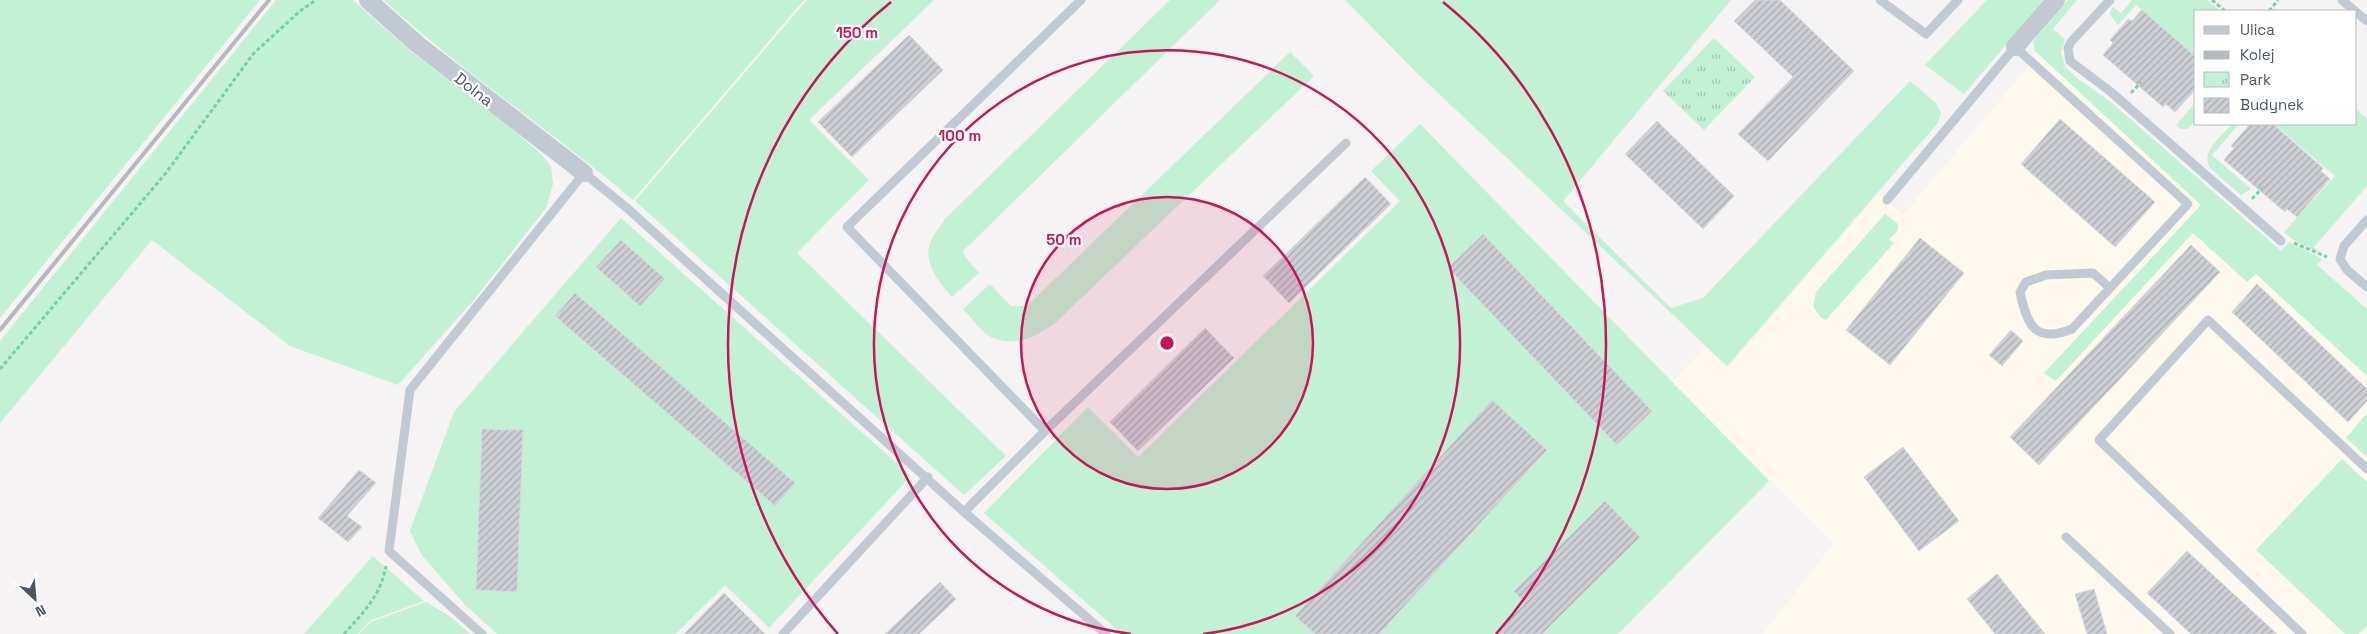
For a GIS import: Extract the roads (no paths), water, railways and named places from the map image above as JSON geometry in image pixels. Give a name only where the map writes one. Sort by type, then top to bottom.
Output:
[{"type":"street","name":"Dolna","points":[[368,0],[417,44],[584,173]]},
{"type":"street","points":[[2016,47],[2056,0]]},
{"type":"lane","points":[[1045,431],[847,227],[1081,0]]},
{"type":"lane","points":[[1880,0],[1926,34],[1958,0]]},
{"type":"lane","points":[[2110,0],[2071,42],[2068,48],[2070,61],[2111,92],[2281,241]]},
{"type":"lane","points":[[2342,0],[2355,10]]},
{"type":"lane","points":[[2357,12],[2367,21]]},
{"type":"lane","points":[[1887,200],[2016,47],[2188,204],[2072,330],[2055,336],[2042,334],[2029,322],[2020,292],[2026,282],[2046,275],[2093,273],[2110,288]]},
{"type":"lane","points":[[964,512],[1045,431],[1346,143]]},
{"type":"lane","points":[[482,634],[389,551],[410,390],[584,173],[627,208],[928,477],[964,512],[1106,634]]},
{"type":"lane","points":[[2367,220],[2344,246],[2340,259],[2347,270],[2367,288]]},
{"type":"lane","points":[[2302,634],[2099,440],[2208,320],[2367,468]]},
{"type":"lane","points":[[783,634],[928,477]]},
{"type":"lane","points":[[2066,537],[2170,634]]},
{"type":"railway","points":[[0,330],[269,0]]}]
